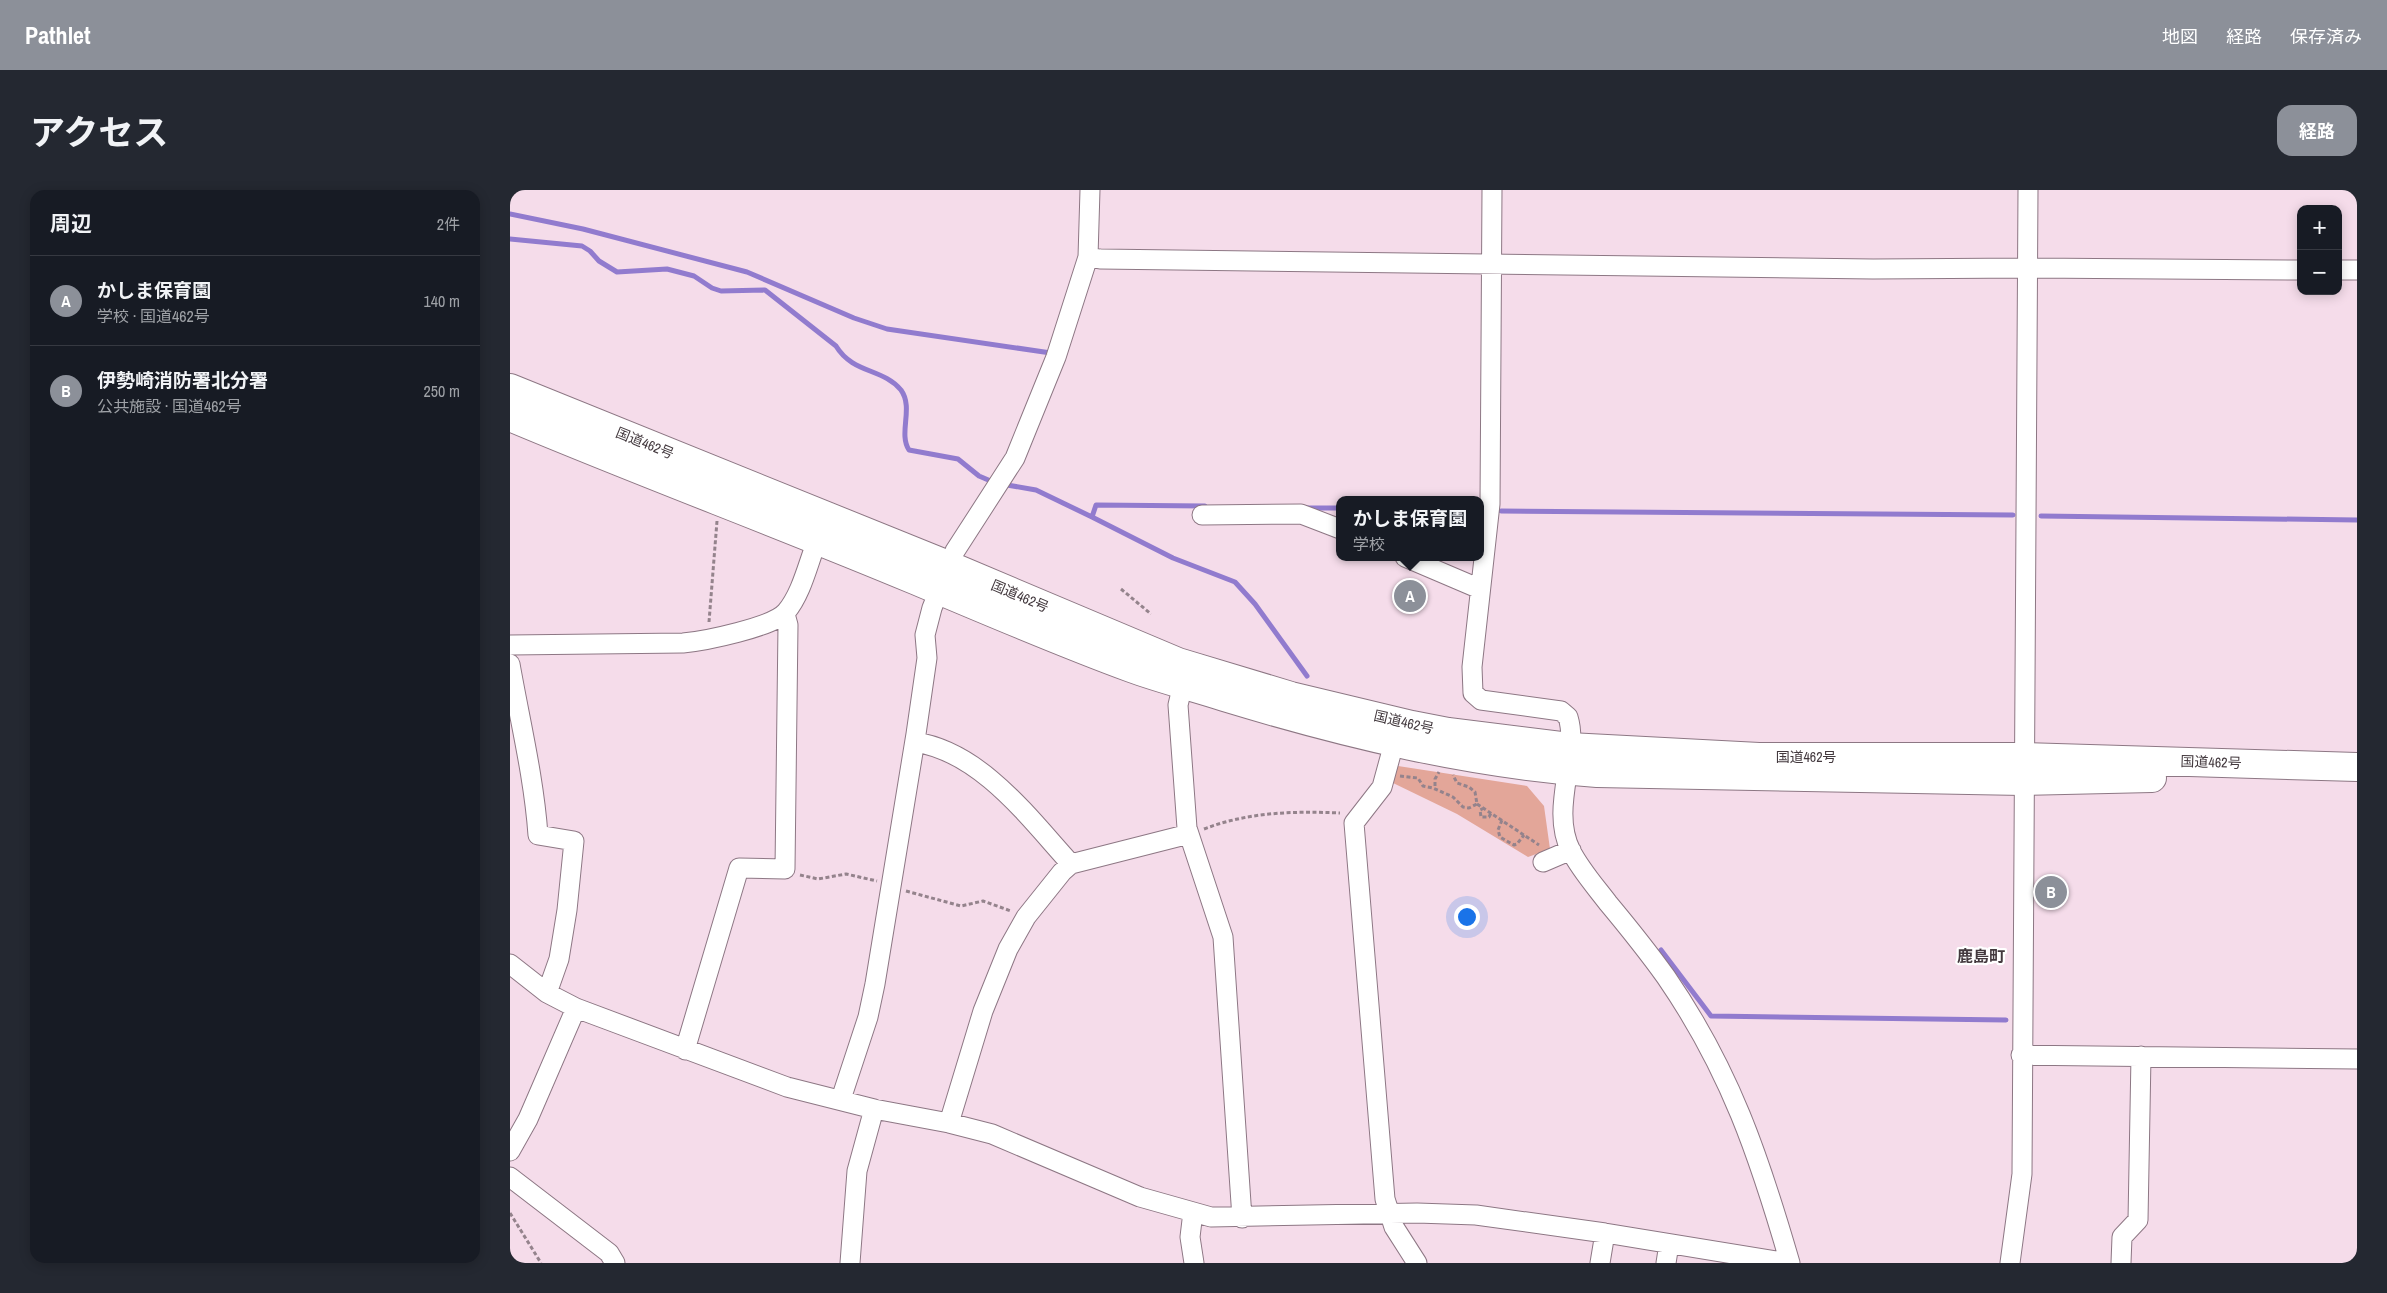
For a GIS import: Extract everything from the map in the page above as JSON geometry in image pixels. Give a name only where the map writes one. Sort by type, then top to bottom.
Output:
[{"type":"highway","name":"国道462号","points":[[510,388],[948,565],[1178,662],[1291,696],[1568,759],[1655,775],[2357,766]]},
{"type":"highway","name":"国道462号","points":[[510,417],[725,502],[1134,669],[1290,717],[1440,753],[1568,759]]},
{"type":"highway","name":"国道462号","points":[[2023,769],[2164,778],[2357,782]]},
{"type":"street","points":[[841,1099],[870,1009],[915,742],[927,658],[925,635],[938,590],[948,565],[966,532],[1004,478],[1015,458],[1056,357],[1088,256],[1090,190]]},
{"type":"street","points":[[1484,556],[1490,504],[1492,190]]},
{"type":"street","points":[[2010,1263],[2022,1174],[2021,1055],[2028,190]]},
{"type":"street","points":[[1088,256],[1100,259],[1873,269],[2297,270]]},
{"type":"street","points":[[2342,270],[2357,270]]},
{"type":"street","points":[[1202,515],[1302,514],[1336,527]]},
{"type":"street","points":[[510,645],[683,643],[708,640],[777,619],[785,614],[796,596],[817,540]]},
{"type":"street","points":[[1414,561],[1480,590]]},
{"type":"street","points":[[510,964],[547,993],[576,1008],[787,1088],[992,1134],[1140,1197],[1211,1217],[1242,1218],[1389,1214],[1476,1215],[1605,1233],[1789,1263],[1758,1158],[1740,1110],[1711,1049],[1665,976],[1592,882],[1571,850],[1566,837],[1562,811],[1571,725],[1568,717],[1561,711],[1481,700],[1472,693],[1472,666],[1483,561]]},
{"type":"street","points":[[685,1050],[739,868],[785,869],[788,624],[785,614]]},
{"type":"street","points":[[510,664],[525,751],[535,794],[538,835],[574,841],[567,910],[559,959],[547,993]]},
{"type":"street","points":[[1183,684],[1178,705],[1189,834],[1223,936],[1242,1218]]},
{"type":"street","points":[[915,742],[930,745],[963,761],[991,780],[1071,864]]},
{"type":"street","points":[[1394,743],[1382,787],[1354,823],[1385,1199],[1394,1227],[1417,1263]]},
{"type":"street","points":[[949,1123],[982,1011],[1008,949],[1026,917],[1062,872],[1071,864],[1189,834]]},
{"type":"street","points":[[1544,857],[1571,850]]},
{"type":"street","points":[[510,1151],[528,1119],[576,1008]]},
{"type":"street","points":[[2021,1055],[2357,1059]]},
{"type":"street","points":[[2121,1263],[2122,1237],[2138,1220],[2141,1056]]},
{"type":"street","points":[[850,1263],[856,1177],[874,1109]]},
{"type":"street","points":[[510,1177],[609,1253],[615,1263]]},
{"type":"street","points":[[1193,1212],[1190,1237],[1194,1263]]},
{"type":"street","points":[[1600,1263],[1605,1233]]},
{"type":"street","points":[[1666,1263],[1669,1244]]},
{"type":"path","points":[[708,640],[716,526],[725,502]]},
{"type":"path","points":[[1121,589],[1151,614]]},
{"type":"path","points":[[1401,770],[1399,776],[1418,778],[1423,786],[1433,788],[1453,797],[1464,807],[1469,808],[1477,804]]},
{"type":"path","points":[[1435,786],[1435,779],[1440,770]]},
{"type":"path","points":[[1453,772],[1457,783],[1470,787],[1475,792],[1477,804]]},
{"type":"path","points":[[1477,804],[1524,834],[1544,857]]},
{"type":"path","points":[[1484,808],[1480,810],[1481,816],[1489,817],[1491,813]]},
{"type":"path","points":[[1189,834],[1214,825],[1263,813],[1309,811],[1346,813],[1358,817]]},
{"type":"path","points":[[1502,820],[1498,830],[1500,837],[1514,845],[1517,844],[1524,834]]},
{"type":"path","points":[[510,1212],[541,1263]]},
{"type":"shaded area","points":[[1398,766],[1527,786],[1544,806],[1550,849],[1528,857],[1457,814],[1391,782]]},
{"type":"waterway","points":[[510,214],[583,229],[747,272],[854,318],[887,329],[1051,353]]},
{"type":"waterway","points":[[510,239],[582,246],[590,251],[599,261],[617,272],[667,269],[694,276],[712,288],[721,291],[765,290],[836,346],[851,362],[886,378],[901,390],[905,397],[905,436],[909,450],[958,459],[979,476],[993,482]]},
{"type":"waterway","points":[[1007,485],[1036,490],[1092,517],[1096,505],[1205,506]]},
{"type":"waterway","points":[[1306,508],[1336,508]]},
{"type":"waterway","points":[[1501,511],[2013,515]]},
{"type":"waterway","points":[[2041,516],[2357,520]]},
{"type":"waterway","points":[[1092,517],[1173,558],[1235,582],[1255,604],[1307,676]]},
{"type":"waterway","points":[[1661,950],[1711,1016],[2006,1020]]},
{"type":"place","name":"かしま保育園","points":[[1410,596]]},
{"type":"place","name":"伊勢崎消防署北分署","points":[[2051,892]]},
{"type":"district","name":"鹿島町","points":[[1981,956]]}]
